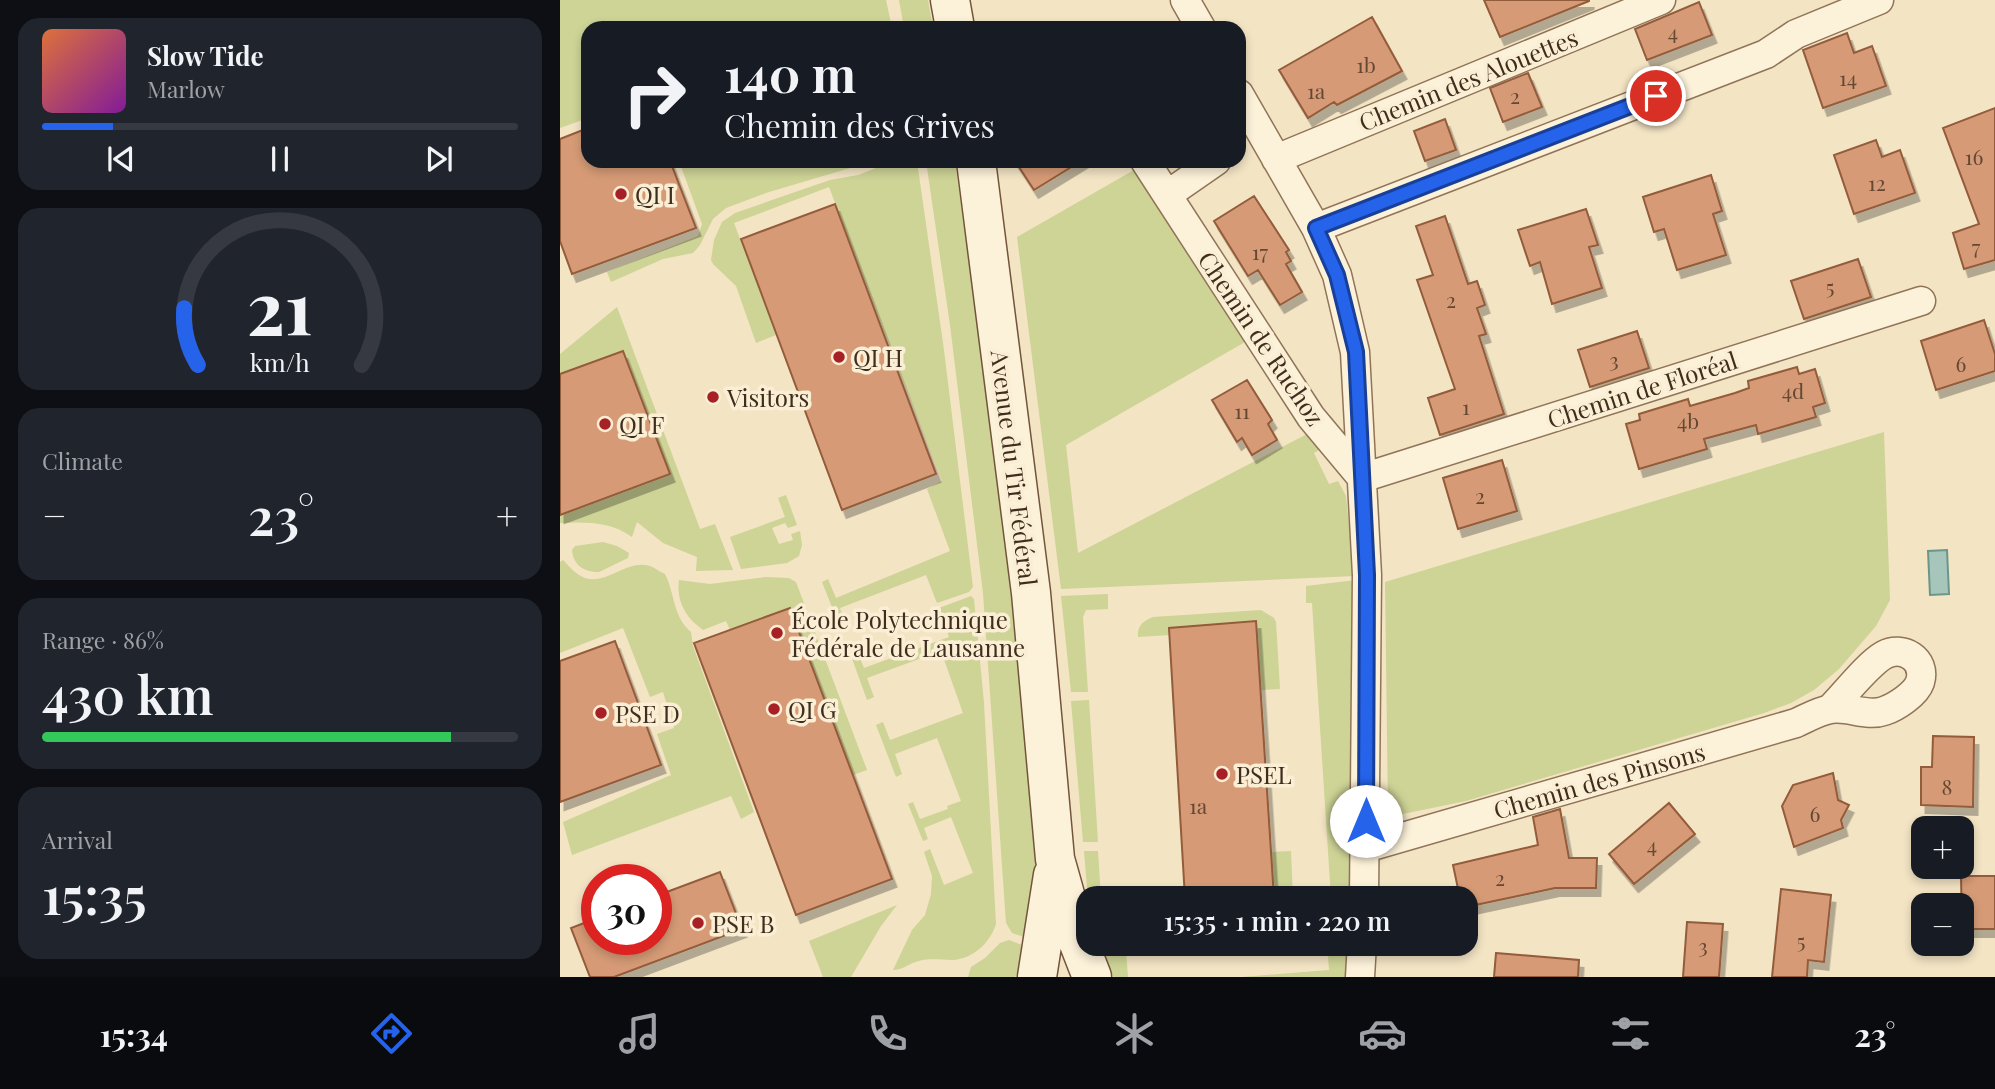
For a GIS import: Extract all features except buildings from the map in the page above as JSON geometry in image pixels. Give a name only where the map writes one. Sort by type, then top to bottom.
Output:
[{"type":"main road","points":[[950,0],[953,21]]},
{"type":"main road","name":"Avenue du Tir Fédéral","points":[[976,168],[1031,593],[1055,859],[1078,941],[1092,977]]},
{"type":"main road","name":"Avenue du Tir Fédéral","points":[[1037,977],[1055,859]]},
{"type":"street","points":[[1185,0],[1197,21]]},
{"type":"street","name":"Chemin des Alouettes","points":[[1276,159],[1661,0]]},
{"type":"street","points":[[1316,228],[1766,54],[1796,34],[1880,0]]},
{"type":"street","name":"Chemin de Ruchoz","points":[[1250,138],[1276,159],[1316,228],[1337,275],[1356,352],[1367,575],[1364,886]]},
{"type":"street","name":"Chemin de Ruchoz","points":[[1150,168],[1311,417],[1362,478]]},
{"type":"street","points":[[1167,195],[1206,168]]},
{"type":"street","name":"Chemin de Floréal","points":[[1362,478],[1921,301]]},
{"type":"street","name":"Chemin des Pinsons","points":[[1366,848],[1796,723],[1831,708]]},
{"type":"street","points":[[1360,977],[1361,956]]},
{"type":"green space","points":[[560,0],[886,0],[890,21],[581,21],[581,120],[560,128]]},
{"type":"green space","points":[[899,0],[928,0],[932,21],[903,21]]},
{"type":"green space","points":[[682,168],[850,168],[726,208],[713,219],[693,253],[663,259],[611,282],[607,272],[698,236],[702,224]]},
{"type":"green space","points":[[876,168],[918,168],[973,587],[969,592],[937,603],[926,575],[840,608],[846,625],[840,627],[822,582],[828,579],[836,598],[950,551],[927,489],[942,481],[829,187],[734,223],[776,335],[756,343],[736,286],[711,260],[714,240],[722,222],[735,213],[830,180],[858,175]]},
{"type":"green space","points":[[927,168],[956,168],[997,457],[1021,683],[1038,902],[1027,938],[1012,933],[1006,923],[983,593],[950,325]]},
{"type":"green space","points":[[1138,168],[1142,168],[1252,338],[1066,445],[1078,553],[1311,432],[1321,449],[1314,453],[1329,484],[1338,481],[1346,496],[1354,576],[1061,589],[1017,237]]},
{"type":"green space","points":[[617,307],[700,529],[715,524],[733,570],[696,571],[697,557],[663,543],[637,522],[632,537],[606,525],[560,523],[560,515],[669,474],[623,351],[560,374],[560,354]]},
{"type":"green space","points":[[1884,432],[1890,600],[1876,626],[1839,669],[1814,690],[1791,703],[1764,713],[1466,801],[1393,816],[1388,810],[1385,582]]},
{"type":"green space","points":[[786,495],[797,525],[788,528],[785,523],[772,528],[779,544],[793,540],[791,534],[800,531],[802,545],[799,556],[787,563],[741,569],[730,537],[785,517],[778,498]]},
{"type":"green space","points":[[603,542],[629,553],[628,558],[599,572],[589,571],[577,564],[572,550],[575,546]]},
{"type":"green space","points":[[563,560],[585,578],[602,578],[642,565],[665,574],[681,619],[691,632],[693,646],[754,812],[741,819],[731,796],[572,855],[563,822],[671,775],[657,734],[674,728],[663,692],[650,697],[623,628],[560,653],[560,562]]},
{"type":"green space","points":[[765,577],[789,578],[796,582],[867,770],[853,775],[790,608],[730,630],[726,621],[703,630],[687,615],[679,595],[679,580],[710,584]]},
{"type":"green space","points":[[1356,580],[1352,886],[1330,886],[1312,603],[1306,603],[1306,586]]},
{"type":"green space","points":[[1108,594],[1108,609],[1086,610],[1083,617],[1088,692],[1071,692],[1061,596]]},
{"type":"green space","points":[[971,596],[974,599],[984,703],[996,924],[980,949],[967,957],[923,960],[893,970],[912,930],[925,915],[931,894],[932,876],[924,852],[930,849],[944,885],[973,873],[951,817],[924,828],[928,839],[923,841],[908,804],[913,802],[920,819],[961,801],[937,738],[895,754],[902,774],[896,777],[876,725],[883,722],[890,740],[963,713],[941,651],[867,678],[874,697],[867,700],[850,653],[857,651],[864,668],[949,637],[939,608]]},
{"type":"green space","points":[[1261,610],[1276,622],[1280,689],[1261,690],[1256,621],[1170,628],[1170,635],[1138,637],[1141,624],[1153,617]]},
{"type":"green space","points":[[1089,700],[1098,842],[1083,842],[1071,701]]},
{"type":"green space","points":[[1084,851],[1098,851],[1100,886],[1087,886]]},
{"type":"green space","points":[[1291,851],[1292,886],[1273,886],[1271,852]]},
{"type":"green space","points":[[897,905],[881,926],[851,977],[823,977],[809,941]]},
{"type":"green space","points":[[1009,940],[1025,946],[1021,968],[1015,977],[968,977],[971,967],[1000,943]]},
{"type":"green space","points":[[1104,956],[1126,956],[1128,977],[1114,977]]},
{"type":"green space","points":[[1328,956],[1352,956],[1351,977],[1242,977],[1329,970]]},
{"type":"water","points":[[1947,550],[1949,594],[1930,595],[1928,551]]},
{"type":"place","name":"QI I","points":[[621,194]]},
{"type":"place","name":"QI H","points":[[839,357]]},
{"type":"place","name":"Visitors","points":[[713,397]]},
{"type":"place","name":"QI F","points":[[605,424]]},
{"type":"place","name":"École Polytechnique Fédérale de Lausanne","points":[[777,633]]},
{"type":"place","name":"QI G","points":[[774,709]]},
{"type":"place","name":"PSE D","points":[[601,713]]},
{"type":"place","name":"PSEL","points":[[1222,774]]},
{"type":"place","name":"PSE B","points":[[698,923]]},
{"type":"route","points":[[1366,821],[1367,575],[1356,352],[1337,275],[1316,228],[1656,96]]}]
